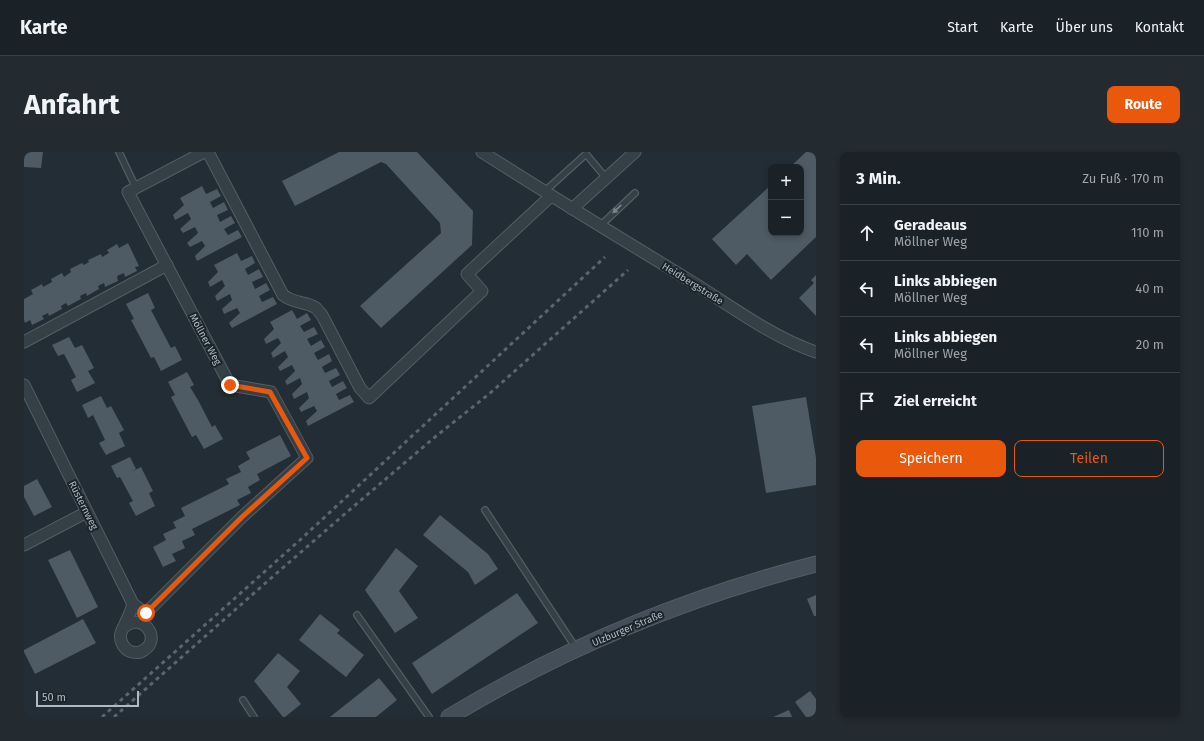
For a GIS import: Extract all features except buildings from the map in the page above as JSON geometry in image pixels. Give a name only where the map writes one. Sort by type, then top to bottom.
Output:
[{"type":"main road","name":"Ulzburger Straße","points":[[449,717],[498,688],[574,650],[666,611],[703,597],[816,564]]},
{"type":"street","points":[[132,190],[204,152]]},
{"type":"street","points":[[208,152],[282,295],[292,301],[309,304],[316,308],[322,315],[360,388],[369,398],[482,291],[467,274],[548,194]]},
{"type":"street","name":"Heidbergstraße","points":[[482,152],[766,329],[804,348],[816,352]]},
{"type":"street","points":[[572,209],[635,152]]},
{"type":"street","name":"Möllner Weg","points":[[132,190],[167,265],[230,385],[270,392],[307,458],[242,517],[146,613],[133,604]]},
{"type":"street","points":[[24,342],[167,265]]},
{"type":"street","name":"Rüsternweg","points":[[24,385],[133,604],[148,627]]},
{"type":"street","points":[[24,546],[88,512]]},
{"type":"street","points":[[124,627],[130,623],[137,622],[148,627],[151,632],[151,637],[146,649],[137,652],[130,651],[123,646],[120,636],[133,604]]},
{"type":"lane","points":[[119,152],[132,190]]},
{"type":"lane","points":[[548,194],[586,154],[606,178]]},
{"type":"lane","points":[[600,226],[635,193]]},
{"type":"lane","points":[[485,510],[572,642],[574,650]]},
{"type":"lane","points":[[357,615],[429,717]]},
{"type":"lane","points":[[243,700],[254,717]]},
{"type":"railway","points":[[102,717],[300,540],[605,257]]},
{"type":"railway","points":[[114,717],[347,512],[435,437],[489,394],[628,270]]},
{"type":"route","points":[[146,613],[242,517],[307,458],[270,392],[230,385]]}]
